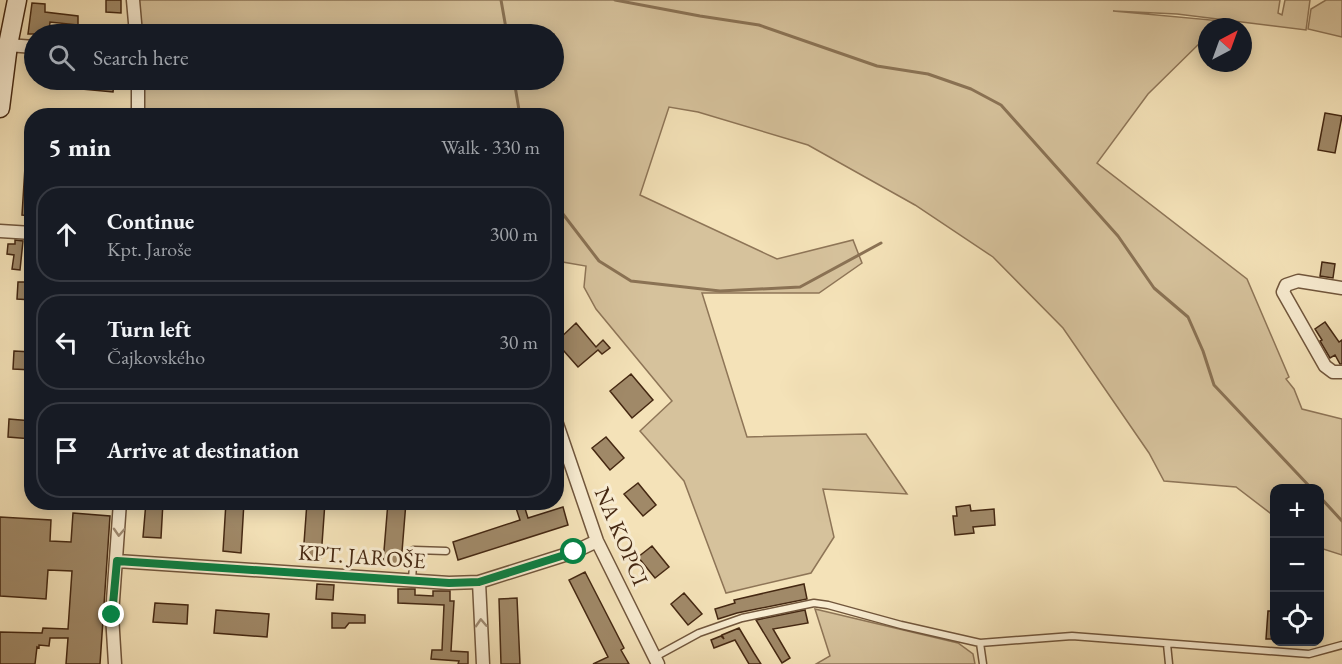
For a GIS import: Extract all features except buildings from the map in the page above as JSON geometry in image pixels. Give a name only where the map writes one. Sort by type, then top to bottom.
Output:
[{"type":"street","points":[[0,108],[8,45],[17,0]]},
{"type":"street","points":[[134,0],[135,24]]},
{"type":"street","points":[[8,45],[24,46]]},
{"type":"street","points":[[138,90],[138,108]]},
{"type":"street","points":[[0,231],[24,232]]},
{"type":"street","points":[[1342,288],[1298,281],[1287,285],[1283,292],[1325,366],[1333,372],[1342,372]]},
{"type":"street","name":"NA KOPCI","points":[[564,445],[597,542],[656,660]]},
{"type":"street","points":[[115,664],[112,615],[120,510]]},
{"type":"street","name":"KPT. JAROŠE","points":[[117,561],[449,583],[479,582],[574,552],[597,542]]},
{"type":"street","points":[[479,582],[483,664]]},
{"type":"lane","points":[[412,580],[414,550],[446,551]]},
{"type":"lane","points":[[656,660],[699,633],[742,618],[814,603],[980,643],[1072,636],[1309,654],[1342,645]]},
{"type":"lane","points":[[980,643],[983,664]]},
{"type":"lane","points":[[1167,644],[1169,664]]},
{"type":"shaded area","points":[[138,0],[1280,0],[1278,13],[1282,15],[1285,0],[1310,0],[1306,30],[1252,23],[1252,18],[1209,18],[1113,11],[1198,19],[1198,45],[1148,94],[1097,163],[1247,279],[1289,377],[1286,379],[1294,389],[1302,409],[1342,419],[1342,555],[1324,549],[1324,484],[1270,484],[1270,513],[1236,487],[1164,481],[1149,453],[1063,328],[993,257],[915,205],[808,145],[698,112],[669,107],[640,195],[777,259],[853,240],[862,263],[819,293],[702,293],[747,437],[866,434],[907,494],[823,489],[834,537],[811,573],[726,593],[684,481],[640,431],[672,401],[596,309],[584,287],[586,266],[564,262],[564,108],[142,108],[143,90],[564,90],[564,24],[140,24]]},
{"type":"shaded area","points":[[1326,0],[1342,0],[1342,37],[1308,29],[1311,9]]},
{"type":"shaded area","points":[[815,609],[958,643],[973,654],[975,664],[816,664],[830,656]]},
{"type":"waterway","points":[[501,0],[505,24]]},
{"type":"waterway","points":[[615,0],[759,25],[877,66],[928,74],[971,89],[1001,105],[1118,236],[1154,288],[1188,317],[1203,351],[1214,385],[1307,484]]},
{"type":"waterway","points":[[516,90],[519,108]]},
{"type":"waterway","points":[[564,215],[599,261],[631,281],[720,291],[800,287],[881,243]]},
{"type":"waterway","points":[[1324,501],[1342,521]]},
{"type":"route","points":[[112,615],[117,561],[449,583],[479,582],[574,552]]}]
